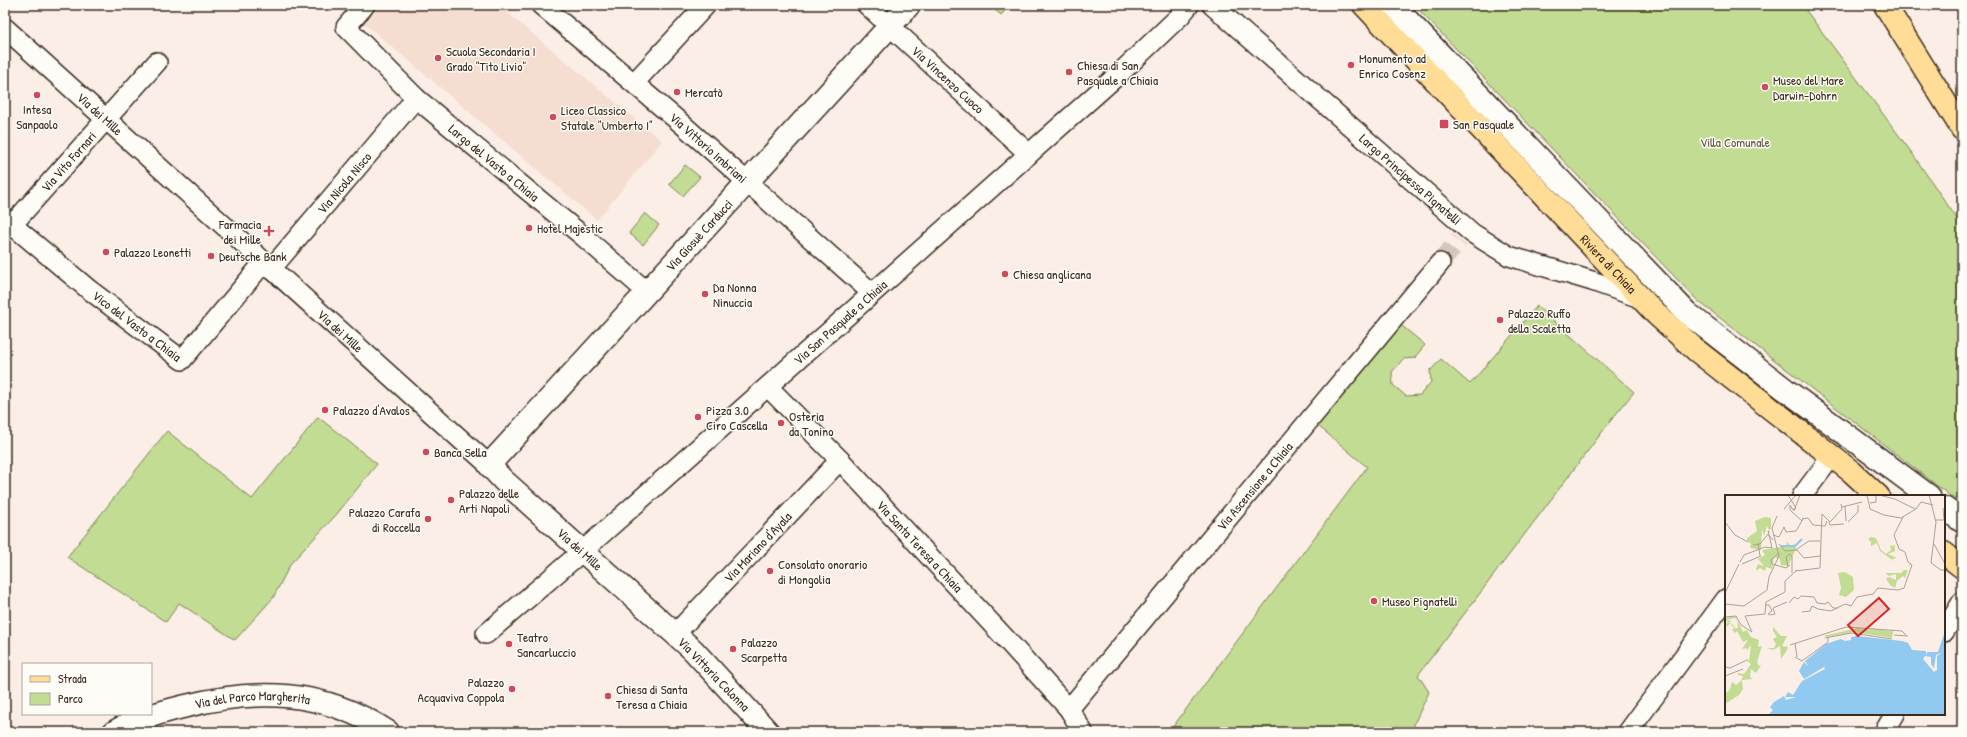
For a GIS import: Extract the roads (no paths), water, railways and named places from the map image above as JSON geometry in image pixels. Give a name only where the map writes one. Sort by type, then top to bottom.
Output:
[{"type":"main road","name":"Riviera di Chiaia","points":[[1364,5],[1640,298],[1697,351],[1866,483],[1877,495]]},
{"type":"main road","points":[[1885,5],[1962,129]]},
{"type":"main road","points":[[1945,554],[1962,567]]},
{"type":"street","name":"Largo del Vasto a Chiaia","points":[[365,5],[346,27],[416,98],[584,237],[647,292]]},
{"type":"street","name":"Via Vittorio Imbriani","points":[[541,5],[747,181],[872,293]]},
{"type":"street","points":[[634,83],[706,5]]},
{"type":"street","name":"Via Vincenzo Cuoco","points":[[867,5],[1029,154]]},
{"type":"street","name":"Via Giosuè Carducci","points":[[489,465],[909,5]]},
{"type":"street","name":"Via San Pasquale a Chiaia","points":[[486,634],[583,551],[1120,73],[1181,15],[1189,5]]},
{"type":"street","name":"Largo Principessa Pignatelli","points":[[1212,5],[1463,235],[1509,256],[1592,281],[1640,298]]},
{"type":"street","points":[[1393,5],[1687,313],[1786,390],[1928,495]]},
{"type":"street","name":"Via dei Mille","points":[[5,28],[675,634]]},
{"type":"street","name":"Via Vito Fornari","points":[[9,222],[106,120],[157,62]]},
{"type":"street","name":"Via Nicola Nisco","points":[[268,266],[416,98]]},
{"type":"street","name":"Vico del Vasto a Chiaia","points":[[9,222],[87,288],[182,360],[268,266]]},
{"type":"street","name":"Via Ascensione a Chiaia","points":[[1069,709],[1440,263]]},
{"type":"street","name":"Via Santa Teresa a Chiaia","points":[[768,387],[840,460],[1069,709],[1083,732]]},
{"type":"street","points":[[1803,495],[1832,456]]},
{"type":"street","name":"Via Mariano d'Ayala","points":[[675,634],[840,460]]},
{"type":"street","points":[[1945,509],[1962,522]]},
{"type":"street","points":[[1628,732],[1725,600]]},
{"type":"street","points":[[1945,630],[1962,602]]},
{"type":"street","name":"Via Vittoria Colonna","points":[[675,634],[727,686],[768,732]]},
{"type":"street","name":"Via del Parco Margherita","points":[[152,715],[201,702],[239,696],[269,694],[291,696],[331,704],[354,713],[388,732]]},
{"type":"street","name":"Via del Parco Margherita","points":[[114,732],[144,717],[152,715]]},
{"type":"street","points":[[1884,732],[1894,715]]},
{"type":"tunnel","points":[[1440,263],[1459,240]]},
{"type":"place","name":"Scuola Secondaria I Grado \"Tito Livio\"","points":[[438,58]]},
{"type":"place","name":"Monumento ad Enrico Cosenz","points":[[1351,65]]},
{"type":"place","name":"Chiesa di San Pasquale a Chiaia","points":[[1069,72]]},
{"type":"place","name":"Museo del Mare Darwin-Dohrn","points":[[1765,87]]},
{"type":"place","name":"Mercatò","points":[[677,92]]},
{"type":"place","name":"Intesa Sanpaolo","points":[[37,95]]},
{"type":"place","name":"Liceo Classico Statale \"Umberto I\"","points":[[553,117]]},
{"type":"place","name":"San Pasquale","points":[[1444,124]]},
{"type":"place","name":"Hotel Majestic","points":[[529,228]]},
{"type":"place","name":"Farmacia dei Mille","points":[[269,231]]},
{"type":"place","name":"Palazzo Leonetti","points":[[106,252]]},
{"type":"place","name":"Deutsche Bank","points":[[211,256]]},
{"type":"place","name":"Chiesa anglicana","points":[[1005,274]]},
{"type":"place","name":"Da Nonna Ninuccia","points":[[705,294]]},
{"type":"place","name":"Palazzo Ruffo della Scaletta","points":[[1500,320]]},
{"type":"place","name":"Palazzo d'Avalos","points":[[325,410]]},
{"type":"place","name":"Pizza 3.0 Ciro Cascella","points":[[698,417]]},
{"type":"place","name":"Osteria da Tonino","points":[[781,423]]},
{"type":"place","name":"Banca Sella","points":[[426,452]]},
{"type":"place","name":"Palazzo delle Arti Napoli","points":[[451,500]]},
{"type":"place","name":"Palazzo Carafa di Roccella","points":[[428,519]]},
{"type":"place","name":"Consolato onorario di Mongolia","points":[[770,571]]},
{"type":"place","name":"Museo Pignatelli","points":[[1374,601]]},
{"type":"place","name":"Teatro Sancarluccio","points":[[509,644]]},
{"type":"place","name":"Palazzo Scarpetta","points":[[733,649]]},
{"type":"place","name":"Palazzo Acquaviva Coppola","points":[[512,689]]},
{"type":"place","name":"Chiesa di Santa Teresa a Chiaia","points":[[608,696]]},
{"type":"park label","name":"Villa Comunale","points":[[1735,142]]}]
